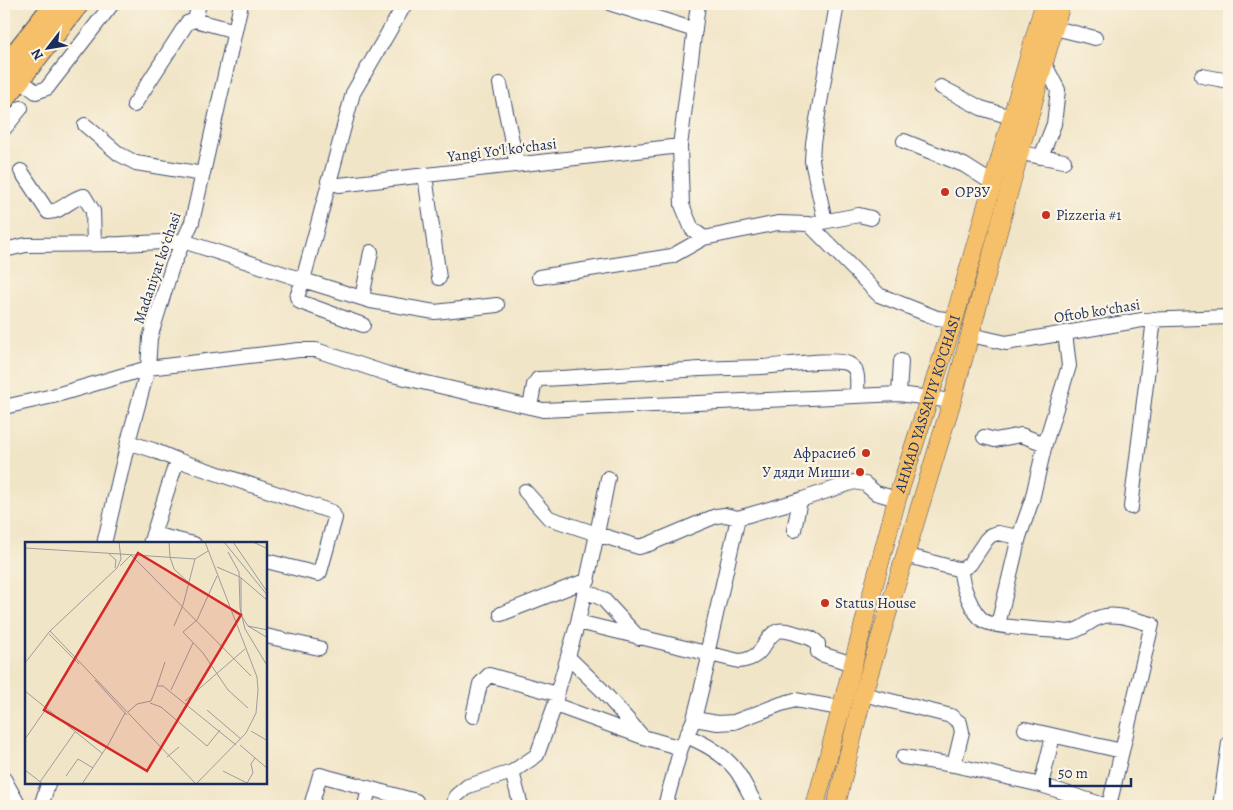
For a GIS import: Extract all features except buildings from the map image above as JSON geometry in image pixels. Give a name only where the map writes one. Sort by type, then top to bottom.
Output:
[{"type":"highway","points":[[12,103],[12,74],[55,4]]},
{"type":"highway","points":[[12,74],[78,4]]},
{"type":"main road","name":"AHMAD YASSAVIY KO'CHASI","points":[[836,806],[863,694],[952,401],[1055,28],[1059,4]]},
{"type":"main road","name":"AHMAD YASSAVIY KO'CHASI","points":[[815,806],[897,499],[954,320],[994,184],[1011,117],[1059,4]]},
{"type":"street","points":[[12,74],[36,92],[47,88],[112,4]]},
{"type":"street","points":[[195,20],[199,4]]},
{"type":"street","name":"Madaniyat koʻchasi","points":[[104,542],[148,368],[150,338],[172,267],[192,222],[241,4]]},
{"type":"street","points":[[363,325],[300,302],[297,297],[353,93],[405,4]]},
{"type":"street","points":[[612,4],[644,8],[695,30]]},
{"type":"street","points":[[698,4],[680,146],[682,205],[692,228],[704,238]]},
{"type":"street","points":[[825,221],[812,161],[813,143],[837,4]]},
{"type":"street","points":[[134,105],[187,23],[195,20],[235,31]]},
{"type":"street","points":[[1055,28],[1095,38]]},
{"type":"street","points":[[1041,157],[1054,124],[1058,90],[1044,63]]},
{"type":"street","points":[[1202,76],[1229,82]]},
{"type":"street","points":[[500,84],[518,165]]},
{"type":"street","points":[[941,87],[981,108],[1011,117]]},
{"type":"street","points":[[4,127],[12,103]]},
{"type":"street","points":[[85,125],[119,154],[136,162],[203,174]]},
{"type":"street","points":[[904,140],[964,165],[994,184]]},
{"type":"street","name":"Yangi Yoʻl koʻchasi","points":[[328,181],[339,185],[680,146]]},
{"type":"street","points":[[1002,149],[1064,162]]},
{"type":"street","points":[[21,171],[48,212],[53,212],[77,197],[84,196],[93,210],[94,243]]},
{"type":"street","points":[[425,175],[439,278]]},
{"type":"street","points":[[539,277],[672,256],[704,238],[778,223],[809,224],[859,215],[871,218]]},
{"type":"street","points":[[809,224],[879,295],[937,318],[954,320]]},
{"type":"street","points":[[4,250],[26,245],[184,241],[362,298],[435,312],[498,305]]},
{"type":"street","points":[[362,298],[371,252]]},
{"type":"street","name":"Oftob koʻchasi","points":[[970,335],[1006,343],[1154,319],[1229,316]]},
{"type":"street","points":[[1131,507],[1154,319]]},
{"type":"street","points":[[998,625],[1020,537],[1069,366],[1065,333]]},
{"type":"street","points":[[4,407],[53,396],[148,368],[299,350],[316,350],[388,374],[543,410],[899,394],[952,401]]},
{"type":"street","points":[[899,394],[901,361]]},
{"type":"street","points":[[530,407],[534,385],[538,380],[685,370],[764,367],[810,362],[848,363],[857,374],[857,395]]},
{"type":"street","points":[[984,437],[995,440],[1021,435],[1046,444]]},
{"type":"street","points":[[128,442],[332,512],[335,518],[318,574],[268,562]]},
{"type":"street","points":[[177,460],[152,539],[177,542]]},
{"type":"street","points":[[452,806],[456,796],[468,786],[512,772],[538,755],[578,622],[608,478]]},
{"type":"street","points":[[525,491],[549,518],[639,546],[716,516],[725,515],[738,518],[854,482],[865,484],[876,493],[897,499]]},
{"type":"street","points":[[794,530],[800,500]]},
{"type":"street","points":[[664,806],[684,742],[694,718],[708,662],[707,654],[738,518]]},
{"type":"street","points":[[905,555],[961,570],[970,564],[986,540],[991,536],[998,533],[1020,537]]},
{"type":"street","points":[[903,756],[954,765],[1041,785],[1108,806],[1152,624],[1110,615],[1099,617],[1080,630],[1069,632],[998,625],[985,621],[978,614],[967,596],[961,579],[961,570]]},
{"type":"street","points":[[501,614],[577,584],[586,586],[603,599],[639,638]]},
{"type":"street","points":[[578,622],[739,661],[756,656],[775,633],[784,631],[812,638],[818,644],[818,652],[821,654],[853,664]]},
{"type":"street","points":[[268,636],[318,648]]},
{"type":"street","points":[[568,658],[601,689],[643,737]]},
{"type":"street","points":[[473,716],[480,684],[489,675],[556,699],[643,737],[684,742],[696,740],[721,755],[735,769],[757,806]]},
{"type":"street","points":[[863,694],[951,716],[960,723],[962,732],[954,765]]},
{"type":"street","points":[[694,718],[718,723],[734,722],[795,700],[840,708]]},
{"type":"street","points":[[1025,729],[1122,751]]},
{"type":"street","points":[[1041,785],[1053,736]]},
{"type":"street","points":[[1224,805],[1229,743]]},
{"type":"street","points":[[512,772],[521,806]]},
{"type":"street","points":[[312,806],[320,775],[416,801]]},
{"type":"street","points":[[4,780],[19,806]]},
{"type":"street","points":[[41,806],[48,785]]},
{"type":"street","points":[[365,806],[369,788]]},
{"type":"place","name":"ОРЗУ","points":[[945,192]]},
{"type":"place","name":"Pizzeria #1","points":[[1046,215]]},
{"type":"place","name":"Афрасиеб","points":[[866,453]]},
{"type":"place","name":"У дяди Миши","points":[[860,472]]},
{"type":"place","name":"Status House","points":[[825,603]]}]
